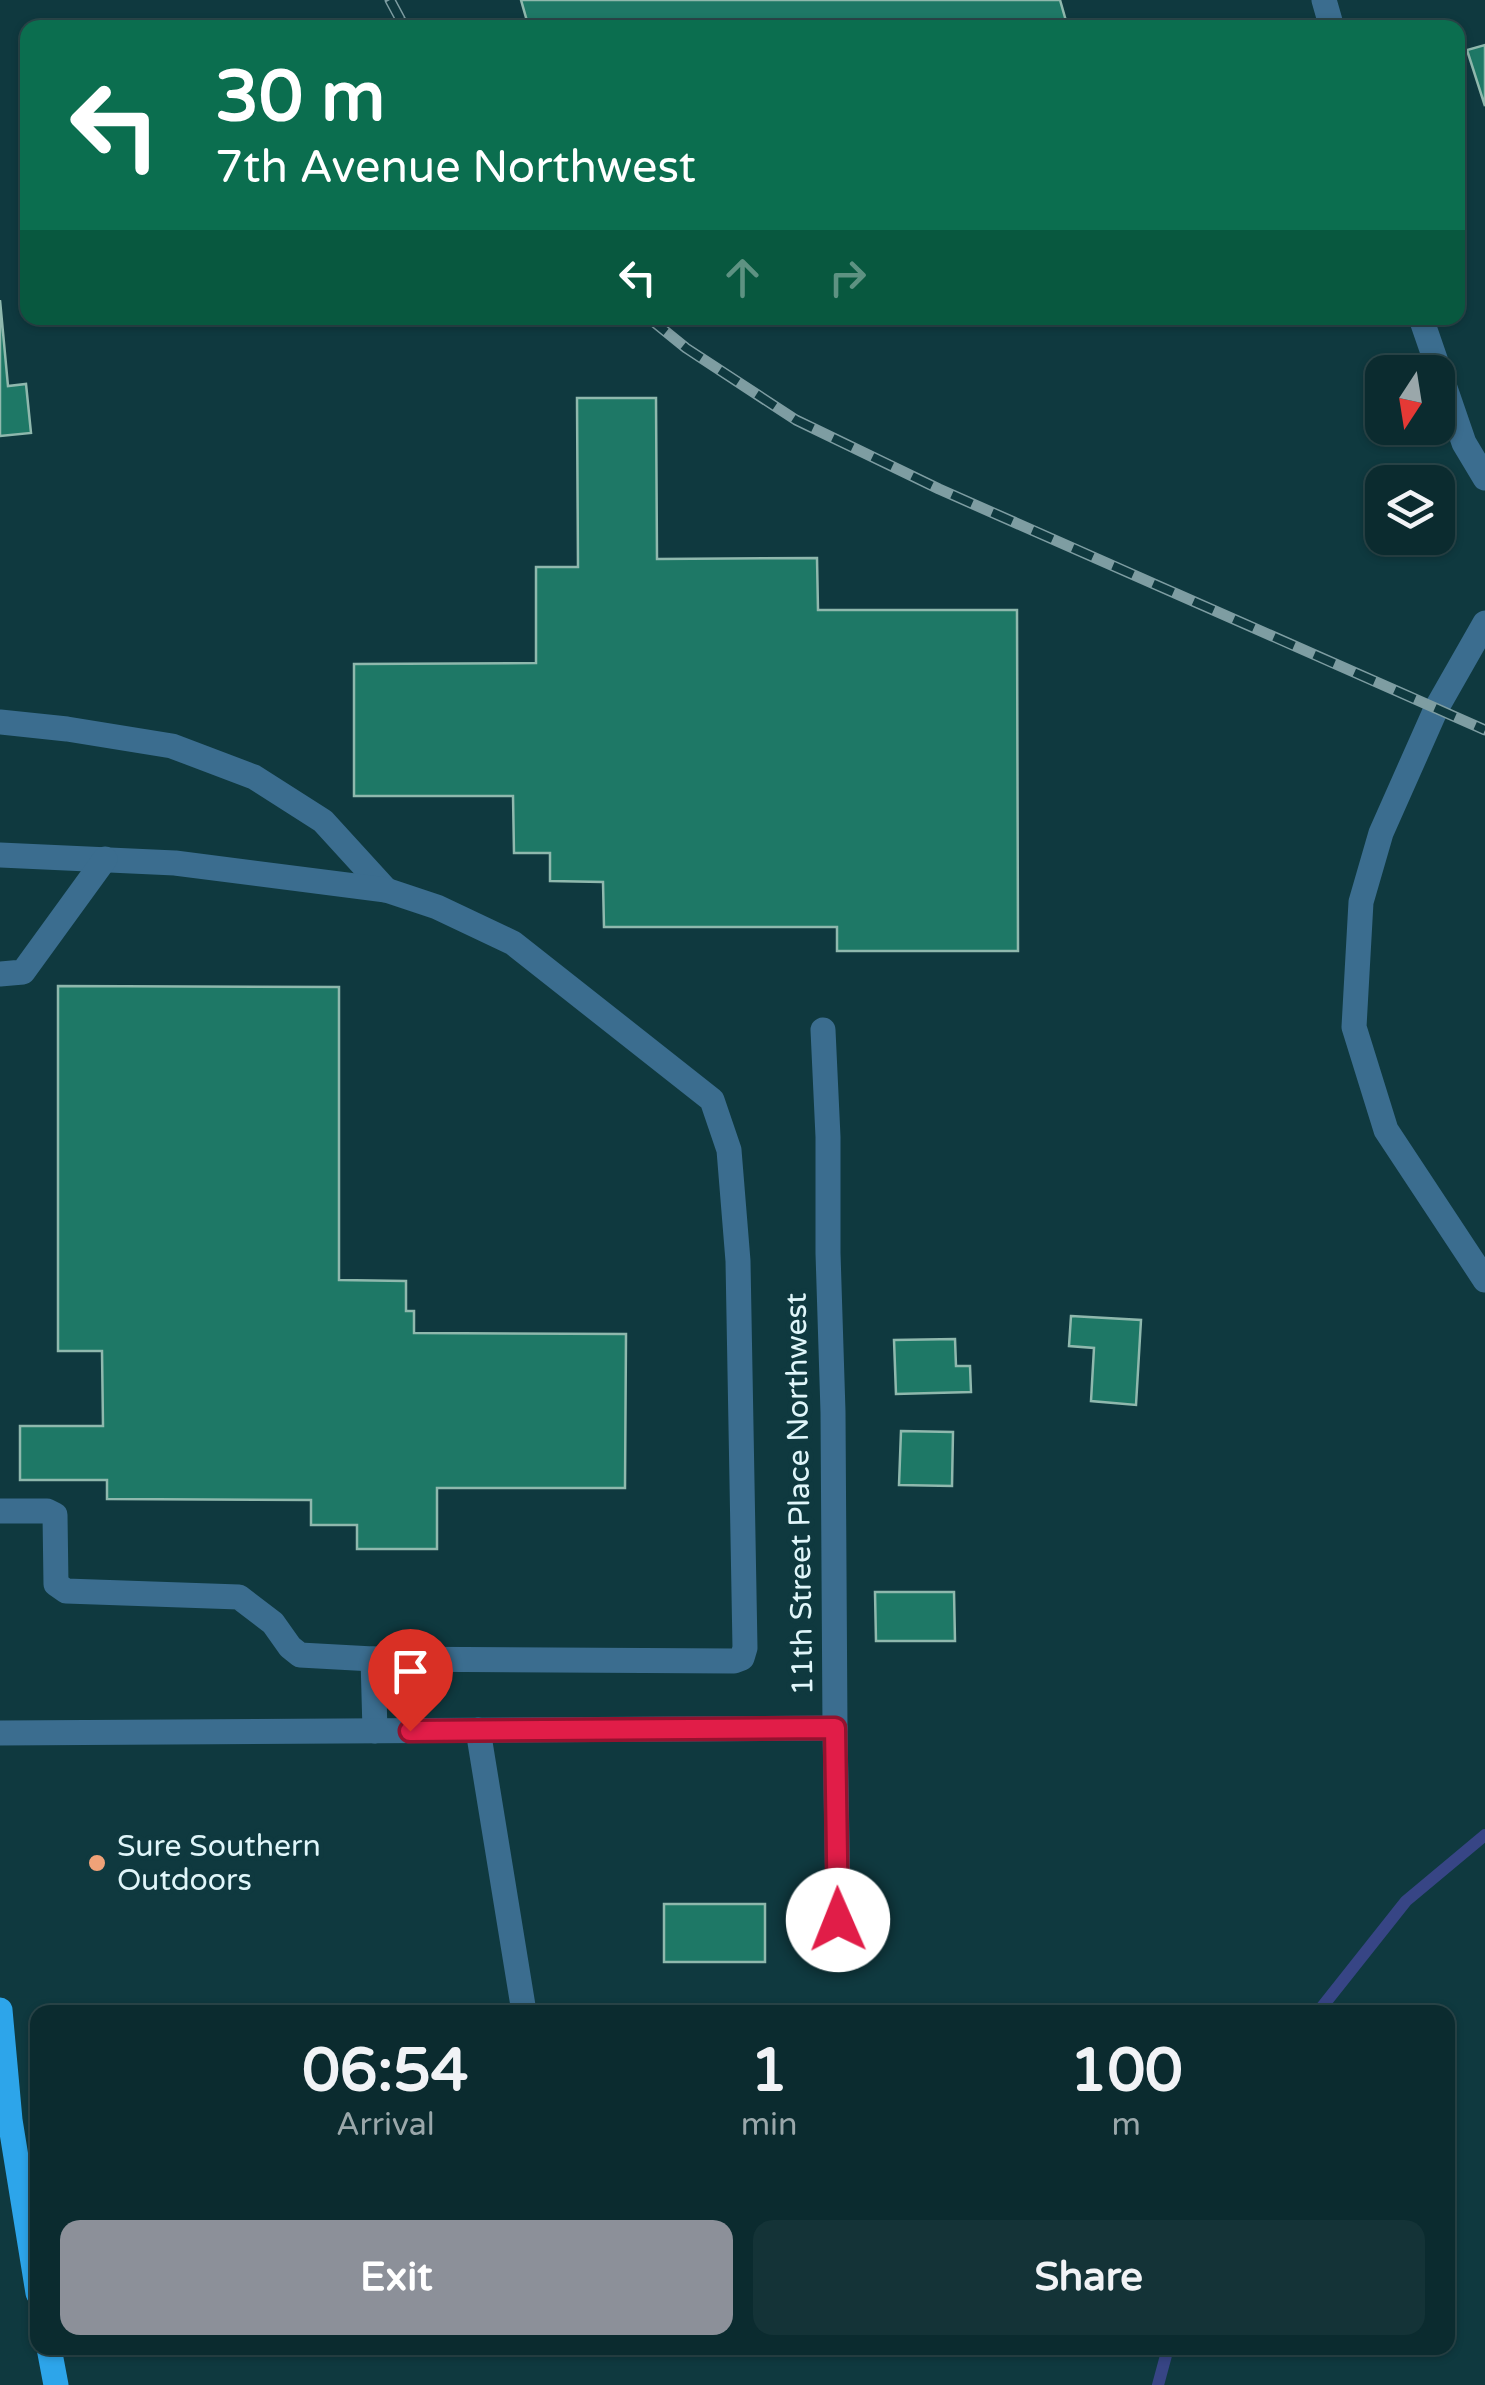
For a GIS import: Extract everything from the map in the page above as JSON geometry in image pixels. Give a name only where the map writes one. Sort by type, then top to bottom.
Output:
[{"type":"main road","points":[[0,2010],[10,2120],[30,2244]]},
{"type":"main road","points":[[50,2355],[56,2385]]},
{"type":"street","points":[[1423,325],[1464,443],[1485,478]]},
{"type":"street","points":[[1485,623],[1436,709],[1380,833],[1361,902],[1354,1028],[1386,1130],[1485,1280]]},
{"type":"street","points":[[0,722],[172,746],[254,777],[323,821],[386,890]]},
{"type":"street","points":[[0,855],[175,862],[386,890],[437,907],[513,943],[712,1100],[729,1150],[738,1261],[745,1648],[742,1658],[734,1662],[300,1655],[273,1623],[239,1597],[66,1590],[56,1584],[55,1515],[47,1511],[0,1511]]},
{"type":"street","points":[[0,974],[23,972],[105,860]]},
{"type":"street","name":"11th Street Place Northwest","points":[[822,1030],[828,1137],[839,1958]]},
{"type":"street","points":[[373,1658],[376,1731]]},
{"type":"street","points":[[0,1733],[835,1728]]},
{"type":"street","points":[[478,1730],[523,2005]]},
{"type":"building","points":[[521,0],[1060,0],[1066,20],[527,20]]},
{"type":"building","points":[[1485,45],[1485,106],[1467,50]]},
{"type":"building","points":[[0,300],[8,386],[26,384],[31,433],[0,436]]},
{"type":"building","points":[[577,398],[656,398],[657,559],[817,558],[818,610],[1017,610],[1018,951],[837,951],[837,927],[604,927],[603,882],[550,881],[550,853],[514,853],[513,796],[354,796],[354,664],[536,663],[536,567],[578,567]]},
{"type":"building","points":[[58,986],[339,987],[339,1280],[406,1281],[406,1311],[414,1311],[414,1333],[626,1334],[625,1488],[437,1488],[437,1549],[357,1549],[357,1525],[311,1525],[311,1500],[107,1499],[107,1480],[20,1480],[20,1426],[103,1426],[102,1351],[58,1351]]},
{"type":"building","points":[[1071,1316],[1141,1320],[1136,1405],[1091,1401],[1094,1348],[1069,1346]]},
{"type":"building","points":[[955,1339],[956,1366],[970,1366],[971,1392],[896,1394],[894,1340]]},
{"type":"building","points":[[901,1431],[953,1432],[952,1486],[899,1485]]},
{"type":"building","points":[[875,1592],[954,1592],[955,1641],[876,1641]]},
{"type":"building","points":[[664,1904],[765,1904],[765,1962],[664,1962]]},
{"type":"waterway","points":[[1324,2005],[1406,1901],[1485,1835]]},
{"type":"waterway","points":[[1158,2385],[1166,2355]]},
{"type":"railway","points":[[390,0],[401,20]]},
{"type":"railway","points":[[658,325],[796,420],[939,489],[1485,730]]},
{"type":"place","name":"Sure Southern Outdoors","points":[[97,1863]]},
{"type":"route","points":[[410,1731],[835,1728],[838,1920]]}]
